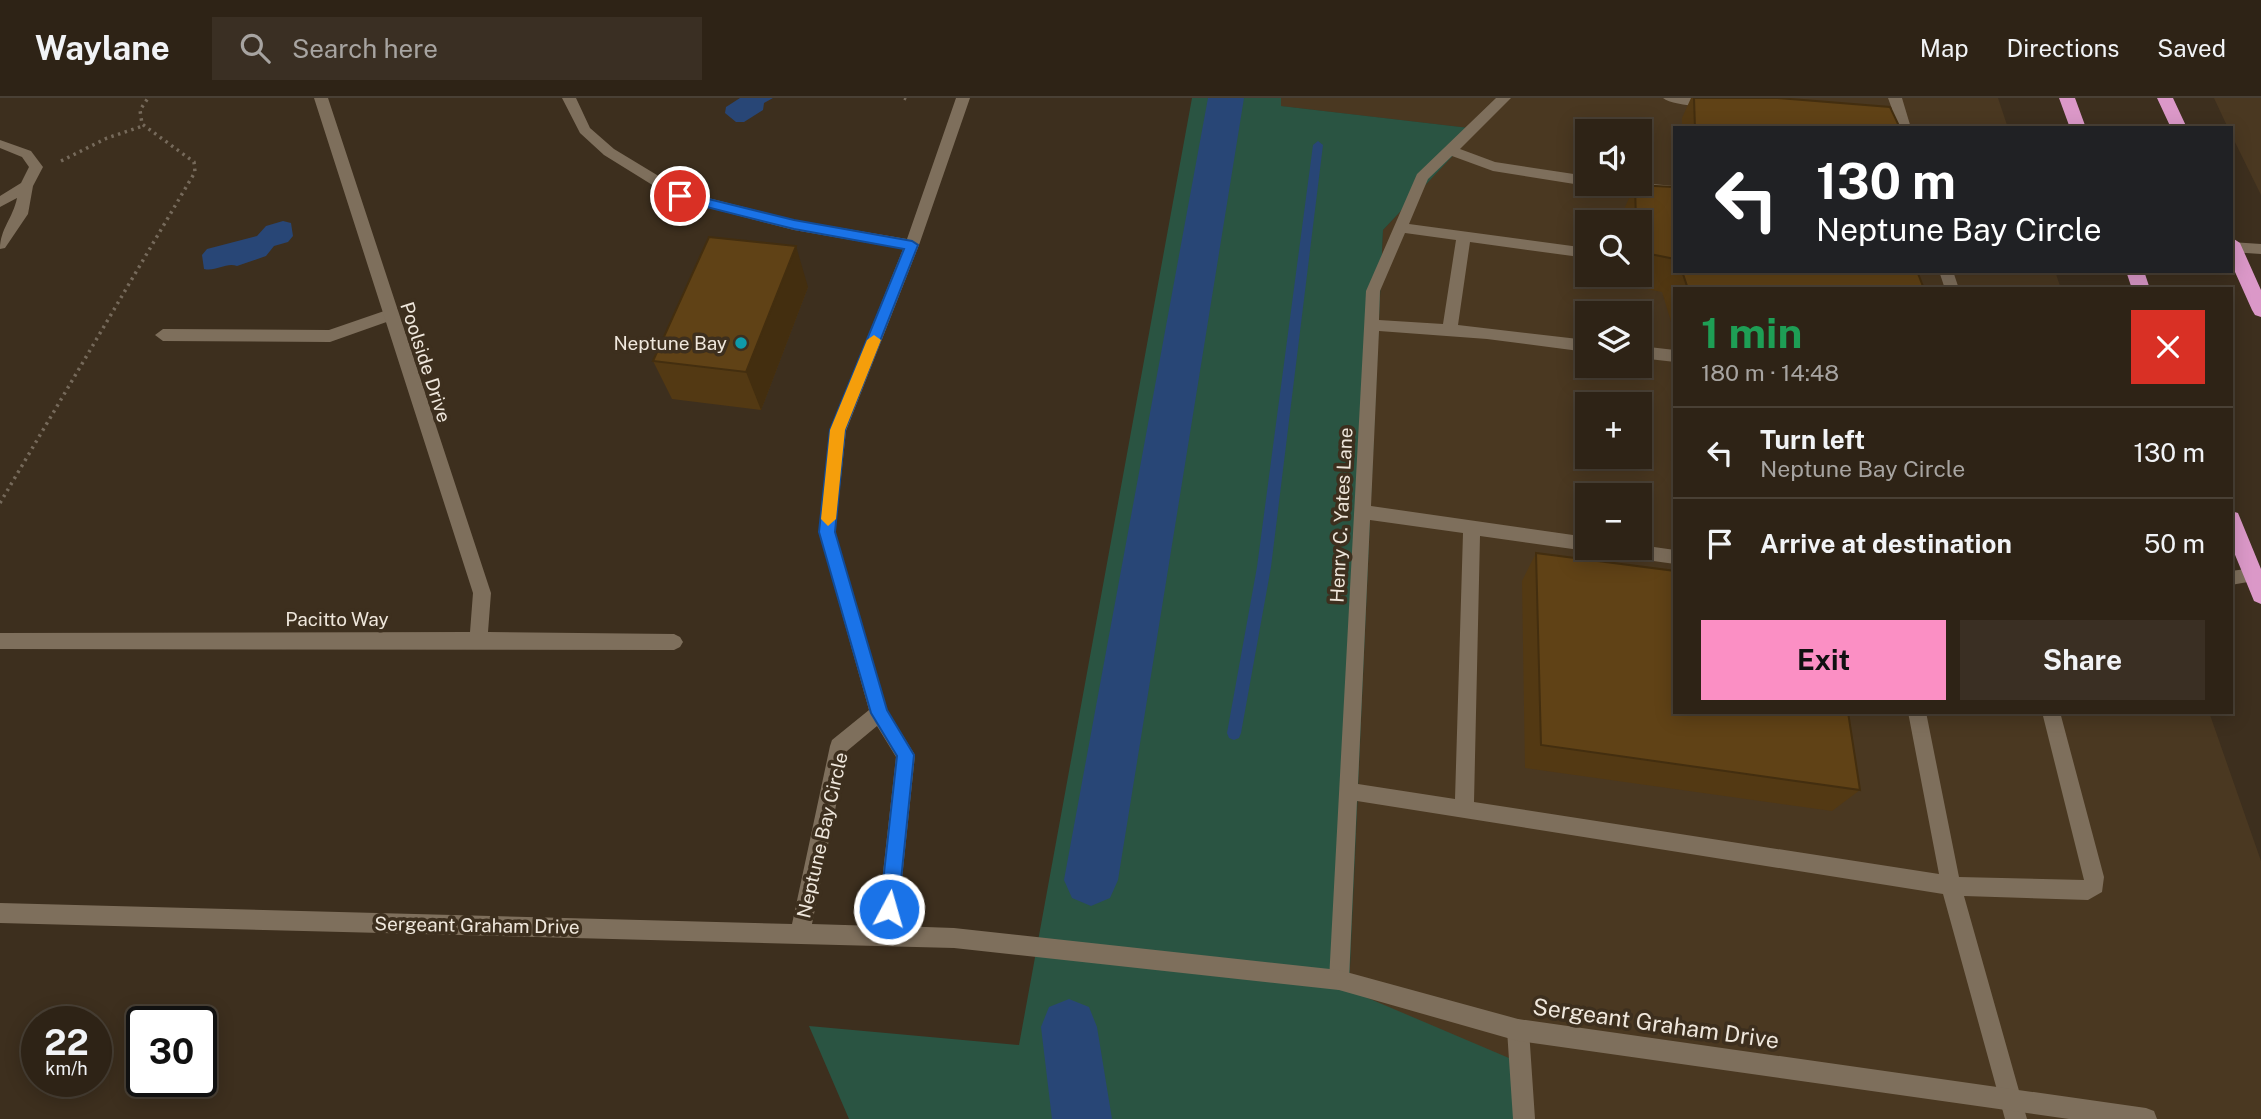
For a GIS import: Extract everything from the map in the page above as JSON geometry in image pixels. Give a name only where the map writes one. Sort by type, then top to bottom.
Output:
[{"type":"highway","points":[[2067,98],[2077,126]]},
{"type":"highway","points":[[2165,98],[2178,126]]},
{"type":"highway","points":[[2233,247],[2261,310]]},
{"type":"highway","points":[[2233,524],[2261,595]]},
{"type":"street","name":"Poolside Drive","points":[[321,98],[482,593],[478,640]]},
{"type":"street","points":[[569,98],[585,130],[609,152],[680,196],[794,225],[912,245]]},
{"type":"street","points":[[886,935],[906,755],[879,713],[827,532],[838,430],[912,245],[963,98]]},
{"type":"street","name":"Henry C. Yates Lane","points":[[1339,980],[1373,291],[1422,177],[1504,98]]},
{"type":"street","points":[[1670,98],[1724,102]]},
{"type":"street","points":[[1895,98],[1902,126]]},
{"type":"street","points":[[1859,111],[1899,114]]},
{"type":"street","points":[[0,144],[26,152],[34,159],[36,167],[26,186],[21,214],[0,244]]},
{"type":"street","points":[[1450,150],[1493,166],[1575,179]]},
{"type":"street","points":[[0,202],[26,186]]},
{"type":"street","points":[[1652,189],[1673,191]]},
{"type":"street","points":[[1401,228],[1575,251]]},
{"type":"street","points":[[1450,329],[1464,236]]},
{"type":"street","points":[[2233,245],[2261,249]]},
{"type":"street","points":[[163,335],[330,336],[390,315]]},
{"type":"street","points":[[1371,326],[1450,329],[1575,345]]},
{"type":"street","points":[[1652,353],[1673,356]]},
{"type":"street","points":[[1363,512],[1575,542]]},
{"type":"street","points":[[1464,809],[1472,528]]},
{"type":"street","points":[[1652,554],[1673,557]]},
{"type":"street","points":[[2233,578],[2253,575]]},
{"type":"street","name":"Pacitto Way","points":[[0,641],[674,642]]},
{"type":"street","name":"Neptune Bay Circle","points":[[800,933],[839,746],[879,713]]},
{"type":"street","points":[[1917,714],[1951,886],[2014,1110]]},
{"type":"street","points":[[1348,791],[1951,886],[2088,890],[2095,885],[2052,714]]},
{"type":"street","name":"Sergeant Graham Drive","points":[[0,913],[954,938],[1339,980],[1518,1030],[2014,1110],[2146,1119]]},
{"type":"street","points":[[1518,1030],[1524,1119]]},
{"type":"path","points":[[0,503],[195,172],[194,162],[144,126],[138,116],[139,109],[148,98]]},
{"type":"path","points":[[36,167],[71,157],[107,138],[144,126]]},
{"type":"shaded area","points":[[1281,98],[1998,98],[2007,126],[1673,126],[1673,273],[2056,273],[2060,287],[1673,287],[1673,714],[2210,714],[2261,861],[2261,1119],[1513,1119],[1349,990],[1383,230],[1477,129],[1280,106]]},
{"type":"shaded area","points":[[2214,98],[2261,98],[2261,195],[2233,138],[2233,126],[2227,126]]},
{"type":"green space","points":[[1192,98],[1281,98],[1281,106],[1478,129],[1383,230],[1349,990],[1516,1061],[1513,1119],[849,1119],[809,1026],[1019,1045]]},
{"type":"water","points":[[740,98],[773,98],[764,103],[763,110],[744,122],[736,122],[725,113],[726,107]]},
{"type":"water","points":[[283,221],[291,223],[293,236],[288,242],[274,246],[266,256],[237,266],[204,269],[202,255],[207,249],[257,236],[266,226]]},
{"type":"building","points":[[1694,98],[1778,98],[1890,107],[1899,126],[1695,126]]},
{"type":"building","points":[[1652,186],[1673,187],[1673,259],[1652,254],[1652,210],[1636,210],[1635,196],[1652,196]]},
{"type":"building","points":[[709,237],[796,246],[746,372],[653,361]]},
{"type":"building","points":[[1683,273],[1918,273],[1923,287],[1687,287]]},
{"type":"building","points":[[1536,553],[1673,571],[1673,714],[1848,714],[1860,790],[1541,745]]},
{"type":"waterway","points":[[1091,880],[1226,98]]},
{"type":"waterway","points":[[1234,733],[1264,567],[1318,145]]},
{"type":"waterway","points":[[1069,1027],[1082,1119]]},
{"type":"slow traffic","points":[[828,519],[838,430],[874,340]]},
{"type":"place","name":"Neptune Bay","points":[[741,343]]},
{"type":"route","points":[[680,196],[794,225],[912,245],[838,430],[827,532],[879,713],[906,755],[889,909]]}]
